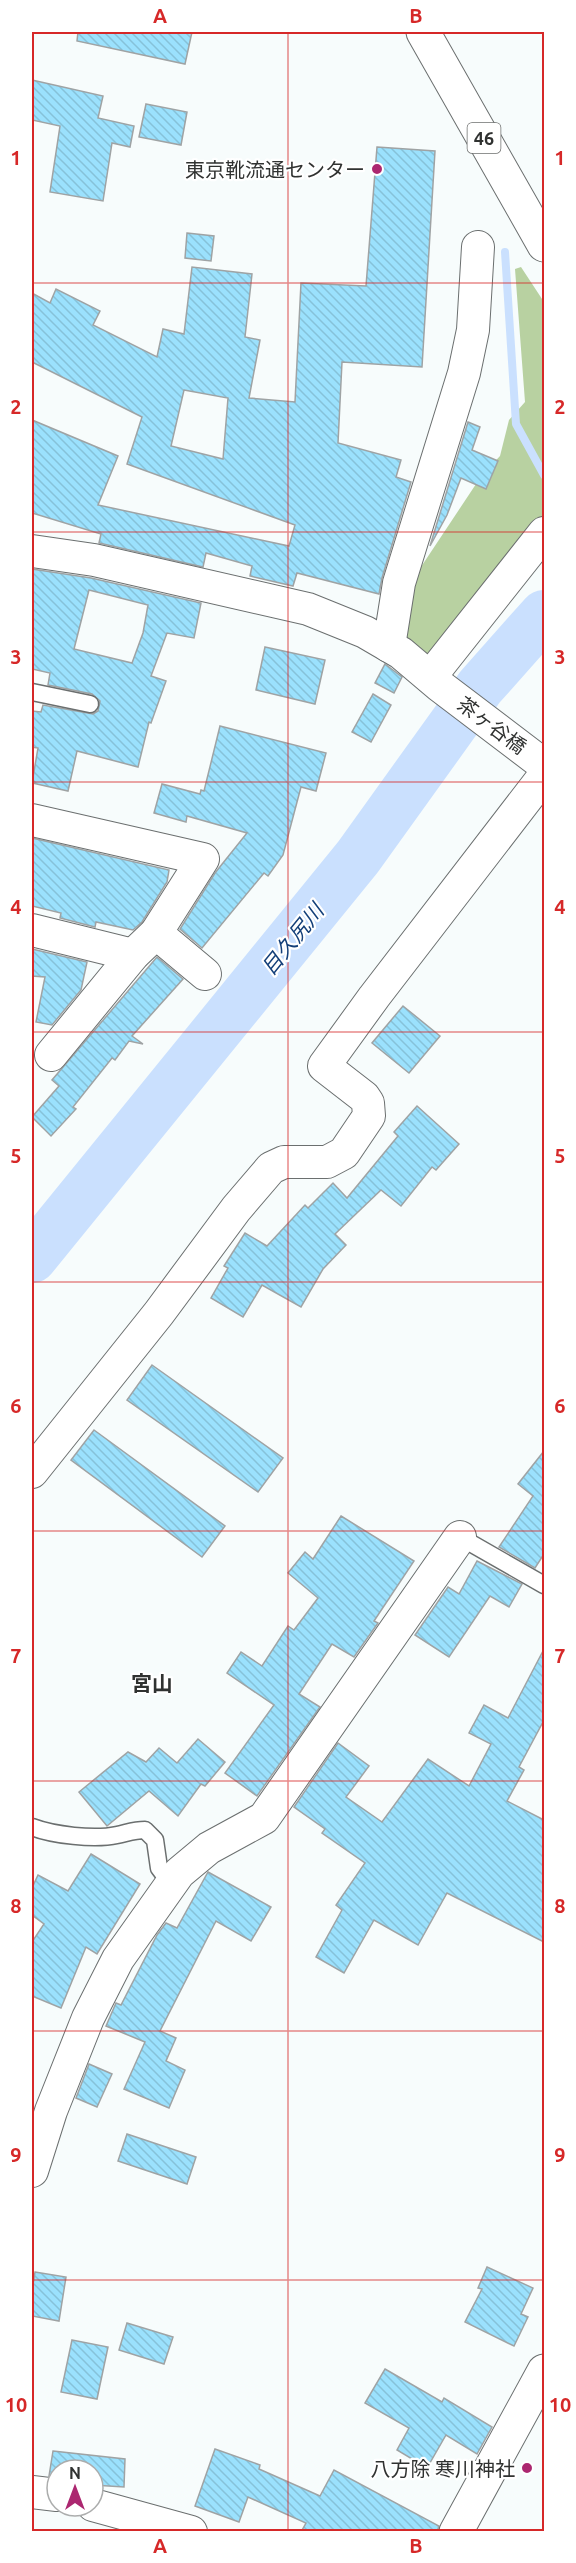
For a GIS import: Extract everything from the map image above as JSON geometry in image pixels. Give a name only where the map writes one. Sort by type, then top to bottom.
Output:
[{"type":"main road","name":"46","points":[[423,32],[544,245]]},
{"type":"main road","points":[[456,2532],[544,2371]]},
{"type":"street","points":[[390,646],[399,583],[464,373],[473,330],[478,247]]},
{"type":"street","points":[[435,681],[544,533]]},
{"type":"street","name":"茶ヶ谷橋","points":[[32,551],[94,560],[308,609],[365,632],[390,646],[544,765]]},
{"type":"street","points":[[32,1472],[159,1313],[236,1209],[271,1168],[284,1162],[327,1162],[344,1153],[369,1116],[368,1103],[364,1097],[324,1066],[374,997],[544,776]]},
{"type":"street","points":[[32,820],[203,859],[156,933],[133,955],[51,1055]]},
{"type":"street","points":[[32,930],[133,955]]},
{"type":"street","points":[[156,933],[205,974]]},
{"type":"street","points":[[32,2170],[41,2108],[118,1959],[179,1873],[209,1848],[264,1818],[460,1537]]},
{"type":"street","points":[[105,2508],[191,2532]]},
{"type":"lane","points":[[32,692],[90,704]]},
{"type":"lane","points":[[460,1537],[544,1585]]},
{"type":"lane","points":[[32,1827],[98,1837],[145,1830],[155,1840],[159,1868],[171,1884]]},
{"type":"green space","points":[[521,267],[544,302],[544,517],[426,661],[400,641],[409,585],[482,475],[500,456],[509,420],[525,402],[515,269]]},
{"type":"building","points":[[78,32],[192,32],[185,64],[77,41]]},
{"type":"building","points":[[32,80],[103,96],[98,118],[134,126],[130,147],[112,143],[103,201],[50,192],[60,126],[32,120]]},
{"type":"building","points":[[146,104],[187,112],[181,145],[139,137]]},
{"type":"building","points":[[377,147],[435,151],[422,367],[342,362],[338,443],[401,460],[396,477],[411,482],[379,594],[297,573],[293,586],[250,576],[252,566],[206,553],[203,567],[99,543],[101,534],[32,513],[32,420],[118,456],[98,505],[289,546],[295,525],[127,464],[142,417],[32,362],[32,293],[50,303],[56,289],[100,311],[93,325],[157,357],[163,329],[184,334],[192,267],[252,274],[245,337],[260,340],[249,398],[295,402],[301,283],[366,286]],"holes":[[[184,390],[228,398],[223,459],[171,446]]]},
{"type":"building","points":[[187,233],[214,236],[211,261],[185,258]]},
{"type":"building","points":[[468,422],[480,427],[472,450],[498,461],[486,489],[461,478],[447,515],[430,546]]},
{"type":"building","points":[[32,569],[91,578],[201,603],[194,638],[167,633],[151,676],[166,681],[151,723],[149,722],[138,767],[77,751],[68,791],[32,783],[38,748],[32,747],[32,711],[41,712],[43,705],[93,714],[98,711],[100,701],[92,694],[48,685],[50,673],[32,669]],"holes":[[[89,590],[148,605],[143,633],[132,663],[74,649]]]},
{"type":"building","points":[[265,647],[325,660],[315,704],[256,690]]},
{"type":"building","points":[[385,664],[402,677],[394,693],[375,683]]},
{"type":"building","points":[[373,694],[391,705],[371,742],[352,732]]},
{"type":"building","points":[[220,726],[326,753],[316,791],[301,787],[283,855],[268,876],[264,873],[202,948],[180,929],[215,873],[247,833],[187,816],[186,822],[154,813],[162,784],[200,794],[201,790],[204,791]]},
{"type":"building","points":[[32,838],[169,870],[167,882],[142,922],[133,930],[96,922],[95,927],[60,918],[61,913],[32,906]]},
{"type":"building","points":[[32,949],[87,962],[81,990],[52,1025],[36,1022],[45,977],[32,976]]},
{"type":"building","points":[[157,957],[183,979],[132,1036],[143,1044],[129,1041],[115,1060],[112,1058],[73,1107],[76,1109],[51,1136],[32,1117],[59,1086],[52,1080]]},
{"type":"building","points":[[403,1006],[440,1036],[409,1073],[372,1043]]},
{"type":"building","points":[[417,1106],[459,1144],[436,1170],[432,1167],[401,1206],[381,1190],[335,1234],[346,1245],[323,1269],[301,1307],[262,1285],[243,1317],[211,1298],[228,1268],[224,1266],[245,1233],[267,1246],[305,1205],[308,1208],[333,1183],[347,1198],[398,1136],[394,1132]]},
{"type":"building","points":[[152,1365],[283,1458],[258,1492],[127,1400]]},
{"type":"building","points":[[94,1430],[225,1526],[202,1557],[71,1460]]},
{"type":"building","points":[[544,1451],[544,1554],[535,1568],[499,1547],[533,1496],[518,1484]]},
{"type":"building","points":[[341,1516],[414,1561],[374,1621],[378,1623],[354,1657],[332,1644],[299,1694],[320,1707],[257,1796],[225,1773],[274,1705],[227,1673],[241,1652],[262,1666],[288,1626],[294,1630],[318,1598],[288,1573],[305,1552],[313,1559]]},
{"type":"building","points":[[477,1561],[522,1584],[509,1607],[490,1596],[449,1657],[415,1635],[448,1587],[459,1594]]},
{"type":"building","points":[[544,1649],[544,1720],[519,1767],[524,1770],[507,1801],[544,1820],[544,1942],[447,1893],[418,1945],[374,1920],[344,1973],[316,1957],[342,1910],[336,1905],[365,1863],[322,1833],[325,1829],[294,1807],[338,1743],[369,1766],[346,1797],[382,1822],[428,1759],[469,1786],[491,1744],[469,1733],[484,1705],[508,1718]]},
{"type":"building","points":[[198,1739],[225,1762],[205,1786],[201,1784],[178,1816],[149,1791],[107,1826],[79,1792],[128,1752],[146,1762],[159,1748],[177,1763]]},
{"type":"building","points":[[91,1854],[140,1884],[97,1954],[86,1947],[61,2008],[32,1996],[32,1942],[44,1924],[32,1915],[32,1888],[38,1875],[68,1891]]},
{"type":"building","points":[[208,1872],[271,1907],[251,1941],[216,1921],[160,2031],[176,2038],[166,2061],[185,2070],[169,2108],[124,2089],[145,2042],[106,2026],[116,2003],[121,2005],[157,1935],[166,1923],[177,1928]]},
{"type":"building","points":[[89,2064],[112,2074],[97,2107],[76,2098]]},
{"type":"building","points":[[127,2134],[196,2157],[187,2184],[118,2161]]},
{"type":"building","points":[[487,2267],[533,2288],[521,2314],[528,2317],[514,2346],[465,2322],[482,2289],[478,2288]]},
{"type":"building","points":[[35,2272],[66,2277],[59,2321],[32,2316]]},
{"type":"building","points":[[127,2323],[173,2337],[164,2364],[119,2350]]},
{"type":"building","points":[[72,2340],[108,2347],[97,2399],[61,2392]]},
{"type":"building","points":[[385,2369],[442,2402],[444,2398],[492,2427],[477,2454],[446,2435],[427,2468],[397,2450],[409,2428],[365,2403]]},
{"type":"building","points":[[215,2449],[260,2465],[259,2469],[320,2496],[334,2470],[439,2526],[437,2532],[301,2532],[306,2523],[248,2497],[239,2522],[195,2506]]},
{"type":"building","points":[[53,2451],[125,2459],[124,2487],[105,2486],[105,2458],[52,2458]]},
{"type":"waterway","points":[[505,252],[516,424],[544,475]]},
{"type":"waterway","name":"目久尻川","points":[[32,1258],[358,857],[480,687],[544,615]]},
{"type":"place","name":"東京靴流通センター","points":[[377,169]]},
{"type":"place","name":"八方除 寒川神社","points":[[527,2468]]},
{"type":"district","name":"宮山","points":[[152,1683]]}]
